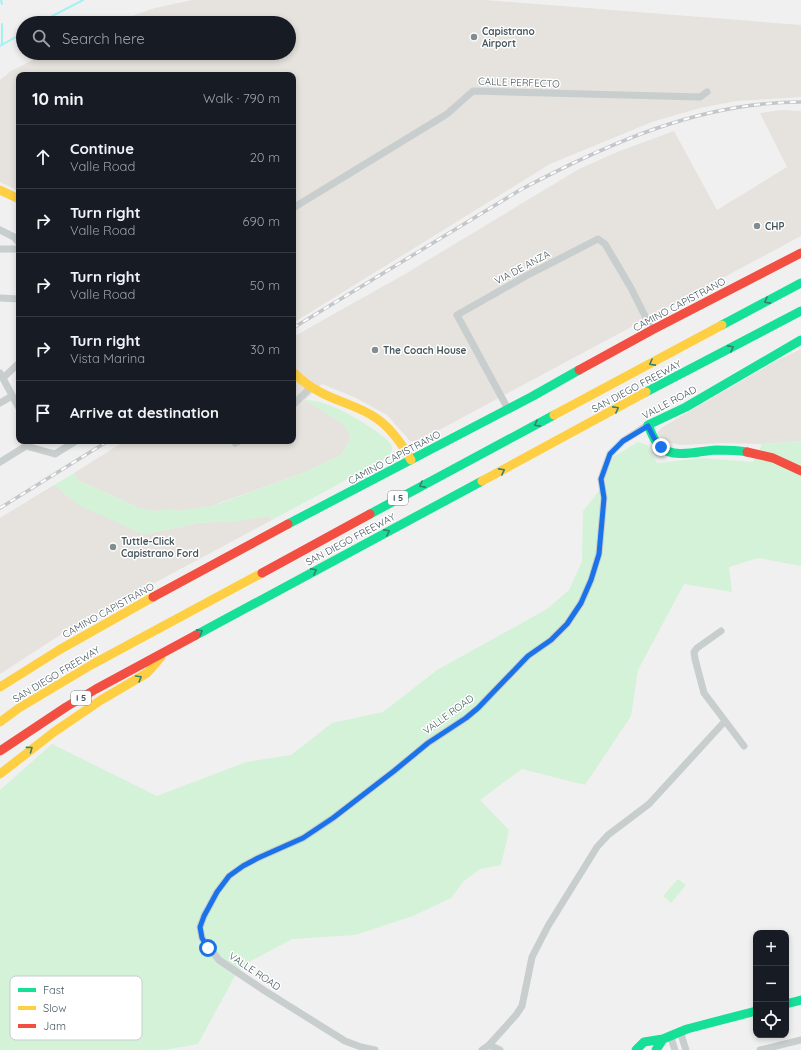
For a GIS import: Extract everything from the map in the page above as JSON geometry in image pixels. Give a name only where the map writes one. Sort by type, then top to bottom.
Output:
[{"type":"main road","points":[[0,190],[16,198]]},
{"type":"main road","name":"CAMINO CAPISTRANO","points":[[0,688],[59,650],[155,596],[566,378],[652,330],[801,253]]},
{"type":"main road","name":"SAN DIEGO FREEWAY","points":[[0,722],[19,708],[90,665],[801,283]]},
{"type":"main road","name":"SAN DIEGO FREEWAY","points":[[0,752],[78,700],[203,630],[801,311]]},
{"type":"main road","name":"VALLE ROAD","points":[[648,426],[686,407],[801,340]]},
{"type":"main road","points":[[296,375],[310,388],[331,399],[371,415],[403,446],[411,460]]},
{"type":"main road","points":[[648,426],[656,442],[664,450],[681,453],[720,450],[741,451],[770,457],[801,471]]},
{"type":"main road","points":[[0,774],[28,751],[78,716],[147,673],[166,652]]},
{"type":"main road","points":[[789,1003],[801,1000]]},
{"type":"main road","points":[[636,1050],[640,1043],[643,1042],[667,1037],[680,1031],[753,1012]]},
{"type":"main road","points":[[656,1050],[667,1037]]},
{"type":"street","name":"CALLE PERFECTO","points":[[296,206],[447,114],[473,91],[700,97],[706,92]]},
{"type":"street","points":[[0,230],[16,239]]},
{"type":"street","name":"VIA DE ANZA","points":[[508,409],[457,315],[511,284],[598,239],[605,244],[631,288],[652,330]]},
{"type":"street","points":[[0,249],[16,249]]},
{"type":"street","points":[[0,298],[16,299]]},
{"type":"street","points":[[16,364],[2,375],[16,403]]},
{"type":"street","points":[[296,402],[310,388]]},
{"type":"street","points":[[0,404],[12,396]]},
{"type":"street","name":"VALLE ROAD","points":[[375,1050],[345,1041],[265,991],[219,960],[202,938],[200,927],[204,916],[217,892],[229,876],[258,858],[303,838],[333,818],[428,743],[466,718],[478,708],[528,656],[551,640],[567,624],[581,603],[591,580],[599,554],[604,498],[601,479],[610,454],[623,441],[648,426]]},
{"type":"street","points":[[0,462],[26,444],[55,454],[71,444]]},
{"type":"street","points":[[721,631],[703,642],[694,652],[704,693],[744,746]]},
{"type":"street","points":[[482,1050],[489,1045],[516,1015],[522,1006],[532,957],[548,926],[597,847],[608,835],[649,804],[725,721]]},
{"type":"street","points":[[680,1031],[686,1050]]},
{"type":"street","points":[[667,1037],[675,1050]]},
{"type":"street","points":[[760,1050],[801,1040]]},
{"type":"street","points":[[489,1045],[500,1050]]},
{"type":"shaded area","points":[[192,0],[485,0],[801,25],[801,97],[736,101],[700,108],[652,122],[550,164],[296,321],[296,72],[16,72],[16,190],[0,182],[0,80],[11,71],[33,60],[296,60],[296,16],[132,16],[155,8]]},
{"type":"shaded area","points":[[781,110],[801,111],[801,236],[428,436],[411,442],[387,415],[354,397],[322,384],[305,400],[342,423],[349,432],[349,442],[341,455],[305,472],[213,506],[177,511],[172,509],[153,511],[139,508],[78,480],[74,473],[120,444],[296,444],[296,335],[405,274],[579,169],[617,152],[674,131],[717,210],[787,167],[760,113]]},
{"type":"shaded area","points":[[801,349],[801,441],[762,444],[723,443],[681,445],[667,442],[657,434],[661,428],[776,361]]},
{"type":"shaded area","points":[[54,485],[79,505],[146,534],[198,523],[238,521],[269,516],[272,520],[74,626],[0,674],[0,518]]},
{"type":"green space","points":[[305,400],[323,403],[354,417],[388,440],[392,446],[392,450],[388,456],[381,461],[272,520],[269,516],[238,521],[198,523],[146,534],[137,532],[79,505],[54,485],[74,473],[78,480],[139,508],[153,511],[172,509],[177,511],[213,506],[305,472],[341,455],[349,442],[349,432],[342,423]]},
{"type":"green space","points":[[801,441],[801,566],[758,558],[729,567],[732,592],[684,584],[638,670],[631,716],[585,785],[522,769],[480,800],[509,830],[501,865],[480,869],[464,881],[451,898],[413,916],[355,935],[292,939],[251,961],[236,974],[198,1044],[164,1050],[0,1050],[0,790],[52,744],[157,796],[246,762],[291,755],[332,723],[383,712],[437,670],[547,609],[569,590],[582,561],[583,511],[599,491],[613,457],[638,442],[647,445],[657,463],[702,458],[753,462],[762,444]]},
{"type":"green space","points":[[678,879],[686,885],[671,903],[663,896]]},
{"type":"waterway","points":[[1,0],[2,4]]},
{"type":"waterway","points":[[52,16],[83,0]]},
{"type":"waterway","points":[[2,24],[2,44]]},
{"type":"waterway","points":[[0,46],[16,37]]},
{"type":"railway","points":[[296,326],[520,190],[586,157],[655,129],[691,118],[727,109],[763,104],[801,102]]},
{"type":"railway","points":[[0,508],[103,444]]},
{"type":"traffic: fast","points":[[722,325],[801,283]]},
{"type":"traffic: fast","points":[[646,392],[801,311]]},
{"type":"traffic: fast","points":[[747,452],[735,450],[716,450],[672,453],[666,451],[658,445],[648,425],[686,407],[801,340]]},
{"type":"traffic: fast","points":[[288,524],[533,396],[579,370]]},
{"type":"traffic: fast","points":[[370,514],[554,415]]},
{"type":"traffic: fast","points":[[196,635],[482,481]]},
{"type":"traffic: fast","points":[[789,1003],[801,1000]]},
{"type":"traffic: fast","points":[[663,1039],[687,1029],[753,1012]]},
{"type":"traffic: fast","points":[[636,1050],[644,1042],[663,1039],[656,1050]]},
{"type":"traffic: slow","points":[[0,190],[16,198]]},
{"type":"traffic: slow","points":[[554,415],[722,325]]},
{"type":"traffic: slow","points":[[296,375],[316,390],[334,399],[363,410],[381,422],[396,437],[411,460]]},
{"type":"traffic: slow","points":[[482,481],[646,392]]},
{"type":"traffic: slow","points":[[0,722],[19,708],[91,665],[262,573]]},
{"type":"traffic: slow","points":[[0,687],[59,650],[153,597]]},
{"type":"traffic: slow","points":[[0,774],[54,732],[101,700],[147,673],[161,657]]},
{"type":"traffic: jam","points":[[579,370],[652,330],[801,253]]},
{"type":"traffic: jam","points":[[747,452],[773,458],[801,471]]},
{"type":"traffic: jam","points":[[262,573],[370,514]]},
{"type":"traffic: jam","points":[[153,597],[288,524]]},
{"type":"traffic: jam","points":[[0,751],[96,689],[196,635]]},
{"type":"place","name":"Capistrano Airport","points":[[474,37]]},
{"type":"place","name":"CHP","points":[[757,226]]},
{"type":"place","name":"The Coach House","points":[[375,350]]},
{"type":"place","name":"Tuttle-Click Capistrano Ford","points":[[113,547]]},
{"type":"route","points":[[208,948],[202,938],[200,927],[204,916],[217,892],[229,876],[258,858],[303,838],[333,818],[428,743],[466,718],[478,708],[528,656],[551,640],[567,624],[581,603],[591,580],[599,554],[604,498],[601,479],[610,454],[623,441],[648,426],[656,442],[661,447]]}]
